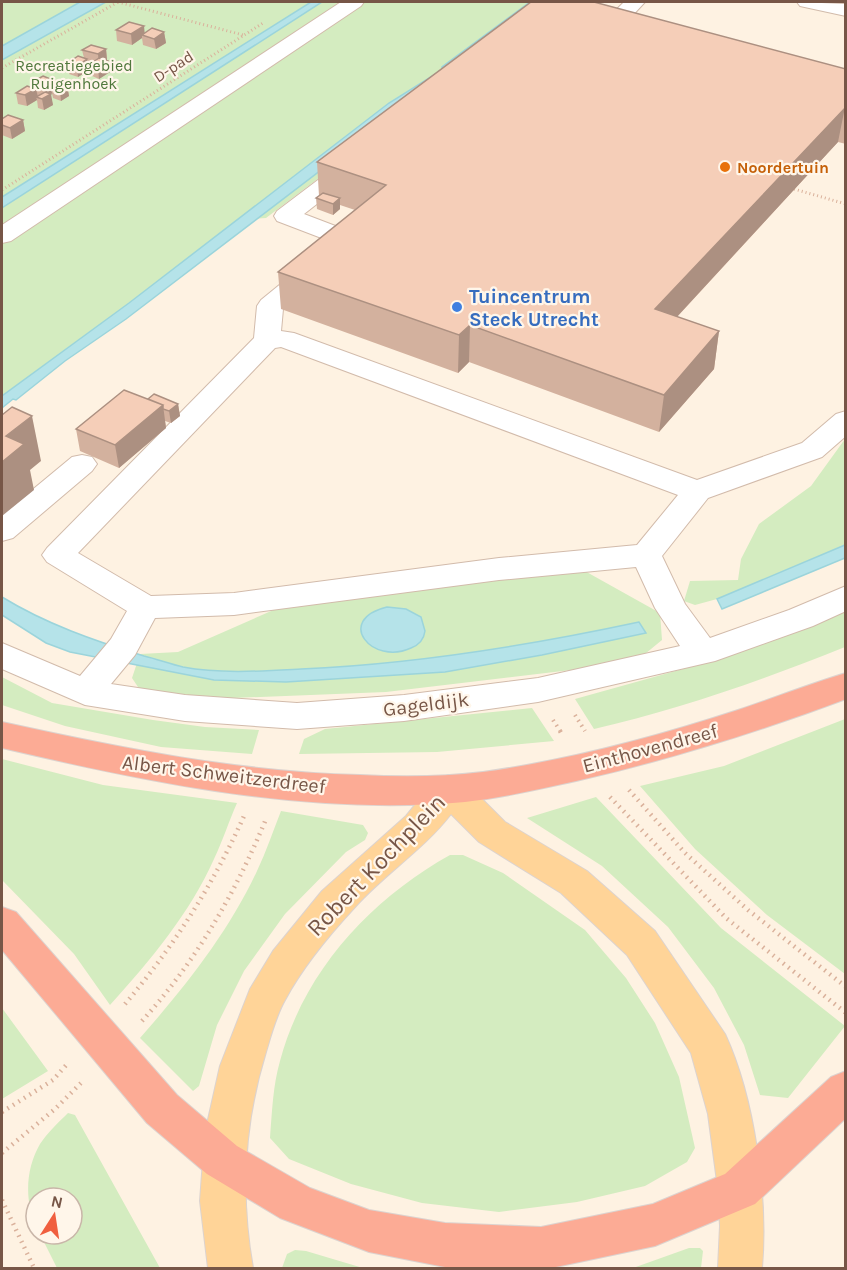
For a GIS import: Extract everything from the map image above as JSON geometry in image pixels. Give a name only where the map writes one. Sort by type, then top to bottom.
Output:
[{"type":"highway","name":"Einthovendreef","points":[[449,789],[529,778],[663,747],[760,717],[846,685]]},
{"type":"highway","name":"Albert Schweitzerdreef","points":[[2,735],[107,759],[192,773],[314,788],[382,791],[449,789]]},
{"type":"highway","points":[[2,923],[162,1110],[222,1160],[296,1203],[369,1231],[445,1245],[541,1249],[655,1225],[740,1189],[846,1090]]},
{"type":"main road","name":"Robert Kochplein","points":[[230,1269],[222,1216],[222,1160],[229,1117],[242,1067],[265,1000],[298,948],[337,900],[416,829],[449,789],[492,832],[574,882],[641,943],[710,1047],[729,1114],[740,1189],[742,1226],[740,1269]]},
{"type":"street","points":[[2,236],[354,2]]},
{"type":"street","points":[[635,2],[617,19],[673,33]]},
{"type":"street","points":[[807,2],[846,10]]},
{"type":"street","points":[[370,151],[286,216],[350,240],[270,306],[267,340],[58,555],[145,607],[234,604],[499,568],[646,555],[697,492],[812,450],[846,420]]},
{"type":"street","points":[[267,340],[284,339],[697,492]]},
{"type":"street","points":[[2,531],[82,465]]},
{"type":"street","points":[[646,555],[671,608],[702,653]]},
{"type":"street","name":"Gageldijk","points":[[2,655],[85,693],[185,708],[297,716],[404,708],[538,690],[702,653],[801,618],[846,597]]},
{"type":"street","points":[[85,693],[116,657],[145,607]]},
{"type":"path","points":[[2,68],[118,2],[243,36]]},
{"type":"path","name":"D-pad","points":[[2,190],[270,18]]},
{"type":"path","points":[[794,189],[846,204]]},
{"type":"path","points":[[538,690],[558,729],[628,789],[685,853],[747,910],[846,987]]},
{"type":"path","points":[[538,690],[569,706],[617,805],[726,918],[846,1013]]},
{"type":"path","points":[[2,1112],[53,1080],[105,1042],[144,1019],[182,973],[219,918],[248,864],[267,782]]},
{"type":"path","points":[[2,1152],[55,1109],[105,1042],[186,927],[225,862],[249,805],[267,782]]},
{"type":"path","points":[[2,1200],[34,1269]]},
{"type":"green space","name":"Recreatiegebied Ruigenhoek","points":[[2,2],[552,2],[266,218],[250,219],[2,404],[2,208],[112,137],[2,204]]},
{"type":"green space","points":[[845,439],[845,545],[717,599],[695,605],[684,601],[690,581],[738,580],[741,559],[759,524],[811,486]]},
{"type":"green space","points":[[583,570],[660,613],[662,640],[640,658],[571,670],[386,692],[208,699],[140,690],[132,678],[140,654],[178,652],[278,608]]},
{"type":"green space","points":[[845,610],[845,647],[721,693],[594,729],[575,699],[697,665]]},
{"type":"green space","points":[[2,677],[52,703],[205,727],[259,730],[252,754],[161,747],[65,726],[2,705]]},
{"type":"green space","points":[[532,708],[554,741],[437,752],[299,754],[304,739],[325,729]]},
{"type":"green space","points":[[845,719],[845,974],[767,915],[695,849],[640,786],[724,766]]},
{"type":"green space","points":[[2,759],[103,785],[237,803],[214,859],[193,898],[154,954],[110,1005],[74,954],[2,880]]},
{"type":"green space","points":[[596,797],[721,928],[845,1026],[788,1098],[760,1095],[744,1045],[714,988],[668,927],[602,866],[527,818]]},
{"type":"green space","points":[[281,811],[363,825],[368,833],[365,840],[346,852],[285,914],[244,971],[217,1025],[199,1086],[193,1091],[140,1038],[189,979],[233,916],[257,871]]},
{"type":"green space","points":[[450,855],[463,855],[503,873],[585,930],[626,978],[655,1023],[679,1077],[695,1148],[687,1162],[645,1186],[577,1202],[499,1212],[422,1203],[351,1184],[289,1159],[270,1138],[274,1089],[280,1061],[291,1028],[324,968],[344,941],[393,893]]},
{"type":"green space","points":[[2,1008],[48,1071],[2,1099]]},
{"type":"green space","points":[[68,1113],[75,1115],[160,1268],[57,1268],[46,1246],[84,1246],[84,1186],[28,1186],[35,1153]]},
{"type":"green space","points":[[689,1248],[700,1248],[703,1251],[701,1268],[633,1268]]},
{"type":"green space","points":[[295,1250],[306,1251],[363,1268],[282,1268],[287,1254]]},
{"type":"water","points":[[80,2],[106,2],[2,60],[2,46]]},
{"type":"water","points":[[311,2],[322,2],[2,208],[2,197]]},
{"type":"water","points":[[530,2],[541,2],[126,319],[2,408],[2,396],[129,303],[389,103],[442,70],[442,67]]},
{"type":"water","points":[[845,545],[845,558],[722,609],[717,599]]},
{"type":"water","points":[[2,597],[53,624],[107,644],[178,666],[212,671],[301,669],[387,663],[471,653],[639,622],[646,633],[445,672],[286,682],[214,680],[70,652],[46,643],[2,615]]},
{"type":"water","points":[[387,607],[406,609],[421,617],[425,631],[419,643],[397,652],[383,651],[364,639],[361,630],[363,621],[371,613]]},
{"type":"building","points":[[531,2],[594,2],[846,69],[846,107],[655,309],[719,331],[664,395],[470,325],[459,335],[278,272],[386,185],[317,162]]},
{"type":"building","points":[[129,22],[144,26],[131,34],[116,30]]},
{"type":"building","points":[[152,28],[164,32],[154,39],[142,35]]},
{"type":"building","points":[[91,45],[106,49],[98,54],[82,50]]},
{"type":"building","points":[[78,56],[87,59],[77,66],[68,63]]},
{"type":"building","points":[[99,58],[108,61],[98,68],[89,65]]},
{"type":"building","points":[[43,76],[53,80],[44,85],[34,81]]},
{"type":"building","points":[[59,82],[67,85],[60,90],[51,87]]},
{"type":"building","points":[[27,86],[36,89],[25,95],[16,93]]},
{"type":"building","points":[[45,92],[51,94],[42,99],[36,97]]},
{"type":"building","points":[[8,115],[23,120],[10,128],[2,125],[2,119]]},
{"type":"building","points":[[323,193],[340,198],[333,204],[316,198]]},
{"type":"building","points":[[124,390],[163,405],[115,445],[76,429]]},
{"type":"building","points":[[154,394],[178,404],[169,411],[163,409],[163,405],[148,399]]},
{"type":"building","points":[[12,407],[32,416],[6,436],[24,444],[2,462],[2,415]]},
{"type":"place","name":"Noordertuin","points":[[725,167]]},
{"type":"place","name":"Tuincentrum Steck Utrecht","points":[[457,307]]}]
